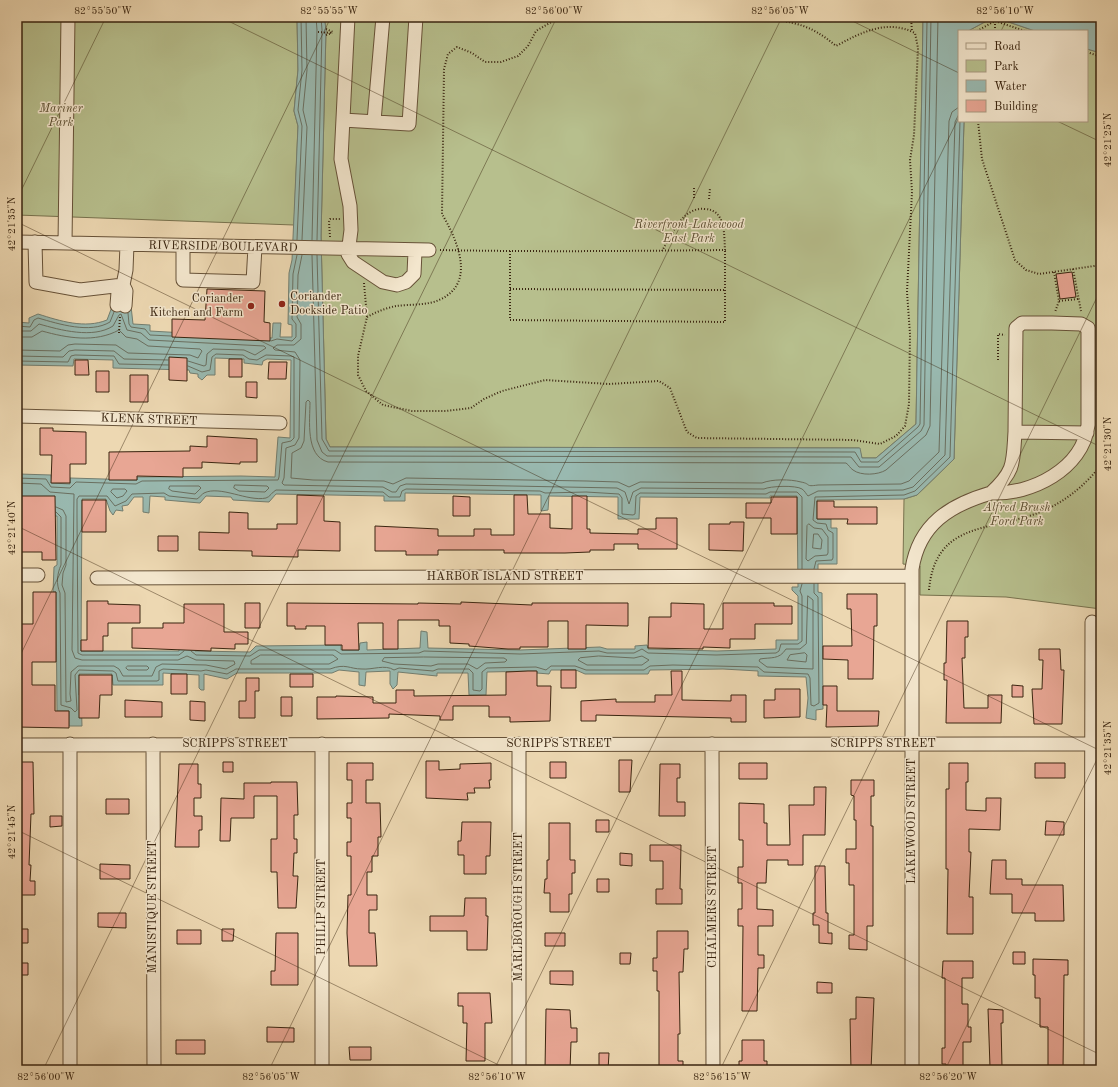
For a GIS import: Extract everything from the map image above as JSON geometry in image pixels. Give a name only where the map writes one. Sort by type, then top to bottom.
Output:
[{"type":"street","points":[[65,243],[68,17]]},
{"type":"street","points":[[348,17],[341,159],[351,218],[348,250],[349,258],[387,284],[402,284],[410,279],[414,274],[415,250]]},
{"type":"street","points":[[374,121],[383,17]]},
{"type":"street","points":[[343,120],[409,124],[416,17]]},
{"type":"street","name":"RIVERSIDE BOULEVARD","points":[[17,242],[348,250],[428,250]]},
{"type":"street","points":[[36,242],[36,282],[80,290],[123,285]]},
{"type":"street","points":[[121,305],[118,292],[123,285],[126,270],[127,245]]},
{"type":"street","points":[[183,246],[183,280],[253,282],[255,247]]},
{"type":"street","name":"LAKEWOOD STREET","points":[[912,1070],[913,563],[918,546],[935,522],[963,502],[991,493],[1006,494],[1019,491],[1048,479],[1075,456],[1084,443],[1087,433],[1088,328],[1081,324],[1022,323],[1016,328],[1015,432],[1013,460],[1011,470],[1004,482],[991,493]]},
{"type":"street","name":"KLENK STREET","points":[[17,416],[280,424]]},
{"type":"street","points":[[1015,432],[1087,433]]},
{"type":"street","points":[[17,575],[38,575]]},
{"type":"street","name":"HARBOR ISLAND STREET","points":[[97,578],[912,576]]},
{"type":"street","points":[[1091,1070],[1096,744],[1092,622]]},
{"type":"street","points":[[70,744],[70,1070]]},
{"type":"street","name":"MANISTIQUE STREET","points":[[153,744],[154,1070]]},
{"type":"street","name":"PHILIP STREET","points":[[322,744],[322,1070]]},
{"type":"street","name":"MARLBOROUGH STREET","points":[[519,744],[519,1070]]},
{"type":"street","name":"CHALMERS STREET","points":[[712,744],[713,1070]]},
{"type":"street","name":"SCRIPPS STREET","points":[[17,745],[1096,744]]},
{"type":"path","points":[[367,317],[395,306],[441,300],[454,290],[460,278],[461,256],[453,233],[442,214],[444,69],[448,54],[457,47],[472,53],[485,62],[501,62],[518,56],[528,46],[536,31],[560,17]]},
{"type":"path","points":[[760,17],[795,23],[814,29],[836,46],[875,28],[902,27],[912,32]]},
{"type":"path","points":[[362,268],[367,317],[358,356],[358,375],[366,390],[383,406],[412,411],[446,411],[471,408],[484,398],[502,391],[545,380],[609,384],[659,381],[670,388],[687,432],[697,438],[853,440],[880,444],[888,441],[896,436],[905,426],[909,404],[910,334],[906,292],[912,192],[910,160],[914,136],[918,48],[914,33],[912,32],[911,17]]},
{"type":"path","points":[[979,30],[995,21],[1022,30]]},
{"type":"path","points":[[995,21],[995,30]]},
{"type":"path","points":[[326,29],[333,32]]},
{"type":"path","points":[[318,32],[340,33]]},
{"type":"path","points":[[326,36],[333,32]]},
{"type":"path","points":[[1088,52],[1101,57]]},
{"type":"path","points":[[978,122],[982,160],[1013,255],[1020,265],[1030,272],[1039,274],[1101,265]]},
{"type":"path","points":[[694,188],[694,199]]},
{"type":"path","points":[[709,199],[710,188]]},
{"type":"path","points":[[510,251],[510,320],[725,322],[725,250],[722,222],[714,211],[702,208],[685,216],[662,251]]},
{"type":"path","points":[[428,250],[725,250]]},
{"type":"path","points":[[1073,269],[1082,315]]},
{"type":"path","points":[[1054,272],[1059,301],[1054,315]]},
{"type":"path","points":[[510,288],[725,290]]},
{"type":"path","points":[[1059,301],[1078,299]]},
{"type":"path","points":[[929,590],[935,562],[944,549],[956,538],[971,530],[1034,514],[1053,506],[1078,489],[1101,465]]},
{"type":"green space","name":"Mariner Park","points":[[17,17],[297,17],[298,70],[294,111],[298,126],[294,225],[17,215]]},
{"type":"green space","name":"Riverfront-Lakewood East Park","points":[[324,17],[918,17],[923,20],[916,424],[876,458],[862,458],[859,448],[330,447],[326,439],[321,236],[326,29]]},
{"type":"green space","points":[[994,17],[1032,30],[970,30]]},
{"type":"green space","name":"Alfred Brush Ford Park","points":[[1088,49],[1101,53],[1101,609],[1006,597],[920,595],[920,566],[903,564],[904,499],[917,495],[954,459],[964,122],[1088,122]]},
{"type":"water","points":[[297,17],[324,17],[326,29],[321,236],[326,439],[330,447],[860,448],[862,458],[876,458],[916,424],[923,20],[918,17],[994,17],[970,30],[958,30],[958,122],[964,122],[954,459],[917,495],[904,499],[817,500],[817,519],[831,519],[831,528],[837,528],[837,564],[818,564],[818,592],[822,593],[823,709],[816,710],[816,720],[806,718],[808,698],[806,677],[758,676],[758,671],[723,669],[650,670],[648,674],[585,674],[576,670],[551,670],[549,674],[537,673],[536,671],[487,672],[486,695],[469,695],[468,673],[437,673],[437,676],[398,672],[397,685],[393,689],[390,684],[390,671],[366,672],[365,686],[359,685],[359,672],[339,670],[332,673],[237,673],[227,679],[204,674],[204,690],[199,688],[199,675],[163,673],[163,685],[113,685],[112,674],[79,674],[79,695],[81,695],[82,726],[69,726],[69,711],[57,711],[56,592],[53,592],[54,567],[57,565],[57,516],[17,516],[17,457],[19,457],[19,474],[51,475],[52,483],[70,484],[70,478],[137,480],[137,477],[275,477],[278,437],[290,438],[291,360],[267,359],[263,361],[262,365],[244,363],[244,359],[215,358],[215,375],[207,375],[202,380],[198,377],[198,374],[190,373],[189,370],[113,368],[113,360],[74,359],[73,366],[17,365],[17,322],[29,323],[29,318],[38,314],[72,323],[99,323],[107,320],[113,304],[131,306],[133,324],[150,325],[150,331],[272,338],[273,323],[281,323],[280,337],[292,337],[292,325],[288,324],[289,273],[292,260],[298,126],[294,111],[298,70]],"holes":[[[405,493],[541,495],[541,511],[548,510],[549,496],[618,497],[618,519],[639,519],[640,497],[770,498],[770,496],[797,496],[798,587],[792,587],[792,590],[798,596],[798,640],[776,640],[776,649],[717,651],[648,649],[647,645],[635,646],[635,649],[607,649],[600,647],[520,650],[428,648],[427,632],[421,631],[420,648],[367,650],[367,642],[360,643],[359,650],[341,650],[341,645],[256,646],[250,652],[195,651],[195,646],[179,646],[179,651],[81,651],[82,499],[106,499],[113,515],[116,510],[123,511],[122,506],[128,505],[134,497],[143,497],[143,512],[149,513],[150,496],[165,497],[165,500],[200,503],[206,496],[231,497],[233,500],[269,502],[276,494],[384,496],[384,501],[405,501]]]},
{"type":"water","points":[[994,17],[1101,17],[1101,53],[1088,49],[1088,30],[1032,30]]},
{"type":"building","points":[[1072,272],[1076,297],[1060,299],[1056,274]]},
{"type":"building","points":[[207,289],[265,291],[264,322],[270,323],[270,341],[172,337],[172,319],[205,320]]},
{"type":"building","points":[[169,357],[187,358],[187,381],[169,380]]},
{"type":"building","points":[[229,359],[242,359],[242,377],[229,377]]},
{"type":"building","points":[[75,360],[88,360],[89,375],[75,375]]},
{"type":"building","points":[[269,362],[287,362],[286,379],[268,379]]},
{"type":"building","points":[[96,371],[109,371],[109,392],[96,392]]},
{"type":"building","points":[[130,375],[148,375],[148,402],[130,402]]},
{"type":"building","points":[[246,382],[257,382],[257,398],[246,397]]},
{"type":"building","points":[[40,428],[53,428],[53,431],[86,432],[86,464],[70,464],[70,483],[51,483],[52,455],[40,455]]},
{"type":"building","points":[[207,436],[257,439],[257,462],[240,462],[240,464],[202,462],[202,468],[183,468],[183,477],[137,476],[137,480],[109,480],[109,452],[190,451],[190,446],[207,447]]},
{"type":"building","points":[[297,495],[324,496],[324,521],[340,522],[340,551],[298,550],[298,557],[252,556],[252,551],[199,550],[199,532],[229,533],[229,512],[248,513],[248,529],[277,529],[277,524],[297,524]]},
{"type":"building","points":[[514,495],[527,495],[528,514],[550,514],[550,528],[572,529],[572,496],[587,496],[587,529],[590,529],[590,533],[638,534],[638,529],[656,529],[656,518],[677,518],[677,549],[638,549],[638,544],[614,544],[614,550],[590,550],[590,552],[565,553],[504,553],[504,550],[438,550],[438,555],[406,555],[406,551],[375,551],[375,526],[438,529],[438,536],[474,536],[474,529],[491,529],[491,535],[514,535]]},
{"type":"building","points":[[17,496],[55,496],[56,560],[42,560],[42,552],[20,552],[20,515],[17,515]]},
{"type":"building","points":[[453,496],[470,497],[470,516],[453,516]]},
{"type":"building","points":[[771,497],[797,497],[797,534],[771,534],[771,518],[746,518],[746,503],[771,503]]},
{"type":"building","points":[[82,500],[106,500],[106,532],[82,532]]},
{"type":"building","points":[[817,501],[834,501],[834,507],[877,507],[877,524],[847,524],[848,519],[817,519]]},
{"type":"building","points":[[730,522],[744,522],[743,551],[709,550],[709,524],[730,524]]},
{"type":"building","points":[[158,536],[178,536],[178,551],[158,551]]},
{"type":"building","points":[[33,592],[56,592],[56,662],[32,662],[32,685],[55,685],[55,711],[69,711],[69,728],[17,727],[17,624],[33,624]]},
{"type":"building","points":[[847,594],[877,594],[877,626],[874,626],[873,679],[848,679],[848,660],[823,659],[823,646],[852,646],[851,609],[847,609]]},
{"type":"building","points":[[87,601],[108,601],[108,604],[140,605],[140,623],[108,623],[108,636],[103,636],[103,651],[81,651],[81,640],[87,640]]},
{"type":"building","points":[[461,602],[532,605],[532,603],[628,603],[628,626],[586,625],[586,649],[568,649],[568,621],[548,621],[548,647],[520,647],[520,649],[508,649],[450,643],[450,626],[439,626],[439,620],[398,620],[398,649],[383,649],[383,623],[358,623],[359,650],[342,650],[342,645],[325,645],[325,626],[306,626],[306,629],[295,629],[295,626],[287,626],[287,603],[461,604]]},
{"type":"building","points":[[245,603],[260,603],[260,628],[245,628]]},
{"type":"building","points":[[671,603],[704,604],[704,629],[723,629],[723,603],[774,603],[774,606],[792,606],[792,624],[755,624],[755,639],[730,639],[730,648],[648,648],[649,617],[671,617]]},
{"type":"building","points":[[184,604],[224,604],[224,632],[248,632],[248,644],[235,644],[235,649],[211,648],[211,651],[132,648],[132,628],[163,628],[163,623],[184,623]]},
{"type":"building","points":[[947,621],[968,621],[968,637],[965,637],[965,658],[962,658],[964,708],[988,708],[988,695],[1002,695],[1001,723],[946,723],[947,680],[944,680],[944,663],[946,663]]},
{"type":"building","points":[[1039,649],[1060,649],[1061,670],[1064,670],[1062,724],[1034,724],[1032,689],[1042,689],[1043,660],[1039,660]]},
{"type":"building","points":[[561,670],[576,670],[576,688],[561,688]]},
{"type":"building","points":[[537,671],[537,686],[551,686],[550,721],[510,722],[510,717],[489,717],[489,706],[453,706],[453,720],[440,720],[440,716],[389,714],[389,718],[317,719],[317,697],[373,697],[373,703],[396,703],[396,690],[414,690],[414,696],[506,695],[506,672]]},
{"type":"building","points":[[671,671],[682,671],[682,700],[731,701],[731,695],[746,695],[746,722],[731,722],[731,718],[596,715],[596,721],[581,721],[581,701],[616,699],[616,702],[655,702],[655,695],[672,695]]},
{"type":"building","points":[[171,674],[187,674],[187,694],[171,694]]},
{"type":"building","points":[[290,674],[313,674],[313,687],[290,687]]},
{"type":"building","points":[[79,675],[112,675],[112,695],[100,695],[99,718],[79,718]]},
{"type":"building","points":[[246,678],[259,678],[259,691],[255,691],[255,718],[239,718],[239,701],[246,701]]},
{"type":"building","points":[[1012,685],[1023,686],[1023,697],[1012,697]]},
{"type":"building","points":[[823,686],[837,686],[837,711],[879,711],[878,726],[826,727],[827,705],[823,705]]},
{"type":"building","points":[[775,689],[800,689],[800,717],[764,718],[764,700],[775,700]]},
{"type":"building","points":[[281,697],[292,697],[292,716],[281,716]]},
{"type":"building","points":[[125,700],[162,702],[162,717],[125,717]]},
{"type":"building","points":[[190,701],[205,702],[205,721],[190,720]]},
{"type":"building","points":[[619,760],[632,760],[630,792],[619,792]]},
{"type":"building","points":[[426,761],[439,761],[439,770],[460,769],[460,764],[491,763],[491,780],[489,780],[490,788],[474,788],[475,793],[467,793],[468,800],[426,798]]},
{"type":"building","points":[[17,762],[33,762],[34,814],[31,814],[29,865],[31,865],[30,881],[35,881],[35,895],[17,895]]},
{"type":"building","points":[[223,762],[233,762],[233,772],[223,772]]},
{"type":"building","points":[[550,762],[566,762],[566,778],[550,778]]},
{"type":"building","points":[[347,763],[373,763],[373,780],[366,780],[366,803],[380,803],[381,837],[378,837],[378,856],[372,856],[372,872],[367,872],[367,895],[377,895],[377,910],[369,910],[369,933],[375,933],[377,966],[349,966],[347,933],[348,895],[351,895],[351,856],[347,856],[347,842],[351,842],[351,818],[347,818],[347,803],[352,803],[352,780],[347,780]]},
{"type":"building","points":[[739,763],[767,763],[767,779],[739,779]]},
{"type":"building","points":[[949,763],[968,763],[966,810],[986,811],[986,798],[1001,798],[1000,830],[969,829],[969,852],[971,852],[969,897],[973,897],[973,934],[947,934],[948,869],[946,869],[946,789],[949,789]]},
{"type":"building","points":[[1035,763],[1065,763],[1065,778],[1035,778]]},
{"type":"building","points":[[179,764],[198,764],[198,784],[201,784],[201,798],[194,798],[194,816],[202,816],[202,830],[199,830],[199,847],[175,847]]},
{"type":"building","points":[[660,764],[680,764],[680,778],[677,778],[677,802],[685,802],[685,816],[659,816]]},
{"type":"building","points":[[851,780],[874,780],[874,796],[871,796],[871,826],[873,826],[873,926],[867,926],[867,950],[849,949],[849,935],[854,935],[854,885],[849,885],[849,863],[846,863],[846,849],[856,849],[856,820],[854,820],[854,796],[851,795]]},
{"type":"building","points":[[297,782],[298,815],[294,815],[294,839],[297,839],[297,853],[294,853],[293,876],[298,876],[296,908],[278,908],[277,872],[271,872],[271,839],[277,839],[277,796],[254,796],[254,818],[231,818],[230,841],[220,841],[221,798],[244,799],[244,783]]},
{"type":"building","points":[[814,787],[826,787],[825,835],[803,835],[803,865],[788,865],[788,860],[767,860],[766,883],[757,883],[757,909],[773,910],[773,926],[758,926],[758,955],[764,955],[764,968],[758,968],[757,1011],[742,1011],[743,926],[738,926],[738,909],[742,909],[742,883],[738,883],[738,867],[743,867],[743,840],[739,840],[739,803],[764,804],[764,823],[767,823],[767,845],[790,845],[789,805],[814,805]]},
{"type":"building","points":[[106,799],[129,799],[129,814],[106,814]]},
{"type":"building","points":[[50,816],[62,816],[62,826],[50,827]]},
{"type":"building","points":[[596,820],[609,820],[609,832],[596,832]]},
{"type":"building","points":[[1046,821],[1064,822],[1064,835],[1045,835]]},
{"type":"building","points":[[462,822],[491,822],[490,856],[486,856],[486,874],[464,874],[464,855],[458,855],[458,841],[461,841]]},
{"type":"building","points":[[549,823],[570,823],[570,860],[575,860],[575,873],[572,873],[572,894],[569,894],[569,912],[550,912],[550,893],[544,893],[545,879],[547,879],[547,860],[549,860]]},
{"type":"building","points":[[650,845],[681,845],[680,889],[682,889],[682,904],[656,904],[656,889],[663,889],[663,861],[650,861]]},
{"type":"building","points":[[620,853],[632,854],[632,866],[620,865]]},
{"type":"building","points":[[992,860],[1006,860],[1006,879],[1022,879],[1022,885],[1063,885],[1064,921],[1035,921],[1035,913],[1012,913],[1012,894],[990,894]]},
{"type":"building","points":[[100,864],[130,865],[130,879],[100,879]]},
{"type":"building","points":[[815,866],[825,866],[826,913],[828,913],[828,933],[832,933],[832,944],[819,943],[819,925],[813,925],[813,913],[815,913]]},
{"type":"building","points":[[597,879],[609,879],[609,892],[597,892]]},
{"type":"building","points":[[465,898],[486,898],[486,916],[488,916],[487,950],[467,950],[467,931],[430,931],[430,916],[464,916]]},
{"type":"building","points":[[98,913],[126,913],[126,928],[98,927]]},
{"type":"building","points":[[17,929],[28,929],[28,943],[17,943]]},
{"type":"building","points":[[222,929],[234,929],[233,941],[222,941]]},
{"type":"building","points":[[177,930],[201,930],[201,944],[177,944]]},
{"type":"building","points":[[657,931],[688,931],[688,949],[684,949],[683,972],[679,972],[680,1034],[678,1034],[678,1061],[683,1061],[683,1070],[659,1070],[659,991],[657,991],[657,971],[653,971],[653,958],[657,958]]},
{"type":"building","points":[[276,933],[298,933],[298,985],[271,985],[271,971],[275,971]]},
{"type":"building","points":[[545,933],[565,933],[565,946],[545,946]]},
{"type":"building","points":[[1013,952],[1025,952],[1025,964],[1013,964]]},
{"type":"building","points":[[620,953],[631,953],[630,964],[620,964]]},
{"type":"building","points":[[1033,959],[1068,960],[1068,975],[1064,975],[1063,1070],[1048,1070],[1048,1027],[1040,1027],[1040,998],[1035,998]]},
{"type":"building","points":[[943,961],[973,961],[973,978],[962,978],[962,1004],[968,1004],[968,1027],[971,1027],[971,1042],[963,1042],[963,1070],[946,1070],[946,1064],[942,1064],[942,1048],[945,1048],[945,978],[942,978]]},
{"type":"building","points":[[17,963],[28,963],[28,975],[17,975]]},
{"type":"building","points":[[550,971],[573,971],[573,985],[550,984]]},
{"type":"building","points":[[817,982],[832,983],[832,993],[817,993]]},
{"type":"building","points":[[458,993],[490,993],[492,1023],[485,1023],[485,1061],[466,1061],[467,1023],[463,1023],[463,1006],[458,1006]]},
{"type":"building","points":[[856,997],[874,998],[871,1070],[851,1070],[850,1019],[856,1019]]},
{"type":"building","points":[[546,1009],[570,1010],[571,1028],[577,1028],[577,1042],[571,1042],[570,1070],[545,1070]]},
{"type":"building","points":[[988,1009],[1003,1010],[1003,1023],[1001,1023],[1002,1067],[990,1067]]},
{"type":"building","points":[[267,1027],[294,1028],[294,1042],[267,1042]]},
{"type":"building","points":[[176,1040],[205,1040],[205,1054],[176,1054]]},
{"type":"building","points":[[742,1040],[764,1040],[764,1061],[767,1061],[767,1070],[739,1070],[739,1061],[742,1061]]},
{"type":"building","points":[[349,1047],[371,1047],[371,1060],[350,1060]]},
{"type":"building","points":[[599,1053],[609,1053],[608,1070],[599,1070]]},
{"type":"place","name":"Coriander Dockside Patio","points":[[282,304]]},
{"type":"place","name":"Coriander Kitchen and Farm","points":[[251,306]]}]
